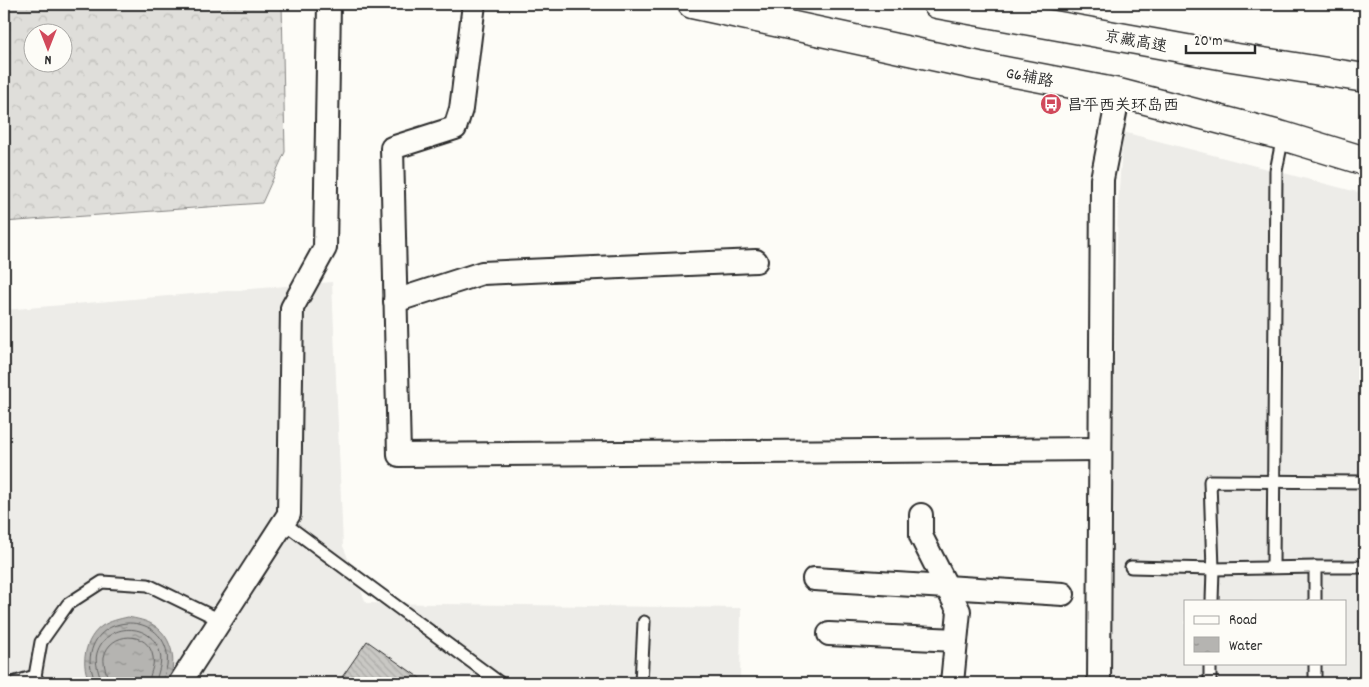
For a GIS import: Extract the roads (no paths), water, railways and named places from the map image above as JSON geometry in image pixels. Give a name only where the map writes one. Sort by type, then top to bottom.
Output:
[{"type":"main road","name":"G6辅路","points":[[692,4],[1119,94],[1283,136],[1365,161]]},
{"type":"main road","name":"京藏高速","points":[[937,4],[1231,58],[1365,78]]},
{"type":"main road","points":[[1297,68],[1365,94]]},
{"type":"street","points":[[180,683],[289,514],[292,308],[325,248],[329,4]]},
{"type":"street","points":[[474,4],[461,109],[455,128],[392,148],[399,455],[1100,449]]},
{"type":"street","points":[[1098,683],[1102,178],[1119,94]]},
{"type":"street","points":[[396,301],[482,273],[756,261]]},
{"type":"street","points":[[921,515],[921,536],[959,611],[952,683]]},
{"type":"street","points":[[814,579],[1063,594]]},
{"type":"street","points":[[829,634],[956,640]]},
{"type":"lane","points":[[1273,568],[1276,170],[1283,136]]},
{"type":"lane","points":[[1212,600],[1210,481],[1365,482]]},
{"type":"lane","points":[[284,523],[500,683]]},
{"type":"lane","points":[[1131,567],[1213,569],[1365,567]]},
{"type":"lane","points":[[1315,567],[1315,600]]},
{"type":"lane","points":[[13,683],[37,680],[41,642],[68,604],[102,582],[148,585],[220,620]]},
{"type":"lane","points":[[641,683],[644,622]]},
{"type":"lane","points":[[1210,664],[1210,683]]},
{"type":"lane","points":[[1314,664],[1314,683]]},
{"type":"water","points":[[128,617],[152,624],[166,637],[173,660],[167,683],[91,683],[85,669],[85,661],[91,638],[105,624]]},
{"type":"place","name":"昌平西关环岛西","points":[[1051,104]]}]
